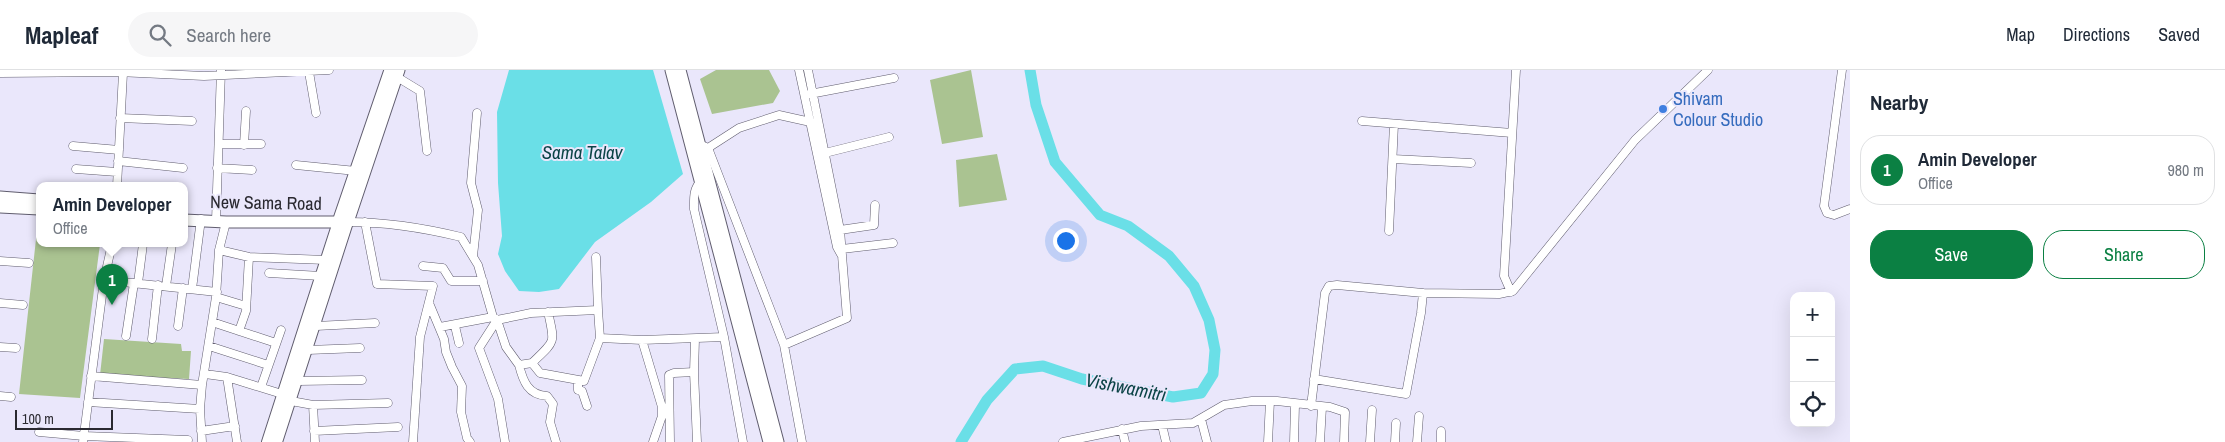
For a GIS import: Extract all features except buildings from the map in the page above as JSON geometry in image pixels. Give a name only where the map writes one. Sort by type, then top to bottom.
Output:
[{"type":"main road","points":[[671,70],[769,442]]},
{"type":"main road","points":[[680,70],[705,146],[778,442]]},
{"type":"main road","points":[[343,222],[356,171],[395,72]]},
{"type":"main road","points":[[343,222],[395,72]]},
{"type":"main road","points":[[0,197],[36,207]]},
{"type":"main road","points":[[0,207],[36,201]]},
{"type":"main road","name":"New Sama Road","points":[[188,220],[343,222]]},
{"type":"street","points":[[0,73],[239,73],[329,70]]},
{"type":"street","points":[[799,70],[836,247],[842,252],[893,243]]},
{"type":"street","points":[[784,345],[846,318],[840,230],[808,70]]},
{"type":"street","points":[[1511,292],[1504,276],[1516,70]]},
{"type":"street","points":[[1311,406],[1325,293],[1328,286],[1337,285],[1423,293],[1500,294],[1511,292],[1519,286],[1632,144],[1708,70]]},
{"type":"street","points":[[1842,70],[1824,206],[1827,213],[1834,215],[1850,209]]},
{"type":"street","points":[[117,182],[120,72]]},
{"type":"street","points":[[309,72],[316,113]]},
{"type":"street","points":[[395,72],[420,91],[427,151]]},
{"type":"street","points":[[202,442],[200,409],[202,384],[206,374],[217,295],[221,221],[217,168],[221,73]]},
{"type":"street","points":[[804,94],[894,78]]},
{"type":"street","points":[[244,145],[246,112]]},
{"type":"street","points":[[473,256],[478,210],[471,183],[477,113]]},
{"type":"street","points":[[802,442],[784,345],[705,146],[739,128],[779,115],[819,124]]},
{"type":"street","points":[[120,118],[192,121]]},
{"type":"street","points":[[1362,121],[1512,133]]},
{"type":"street","points":[[1388,231],[1394,124]]},
{"type":"street","points":[[825,153],[889,136]]},
{"type":"street","points":[[219,144],[261,144]]},
{"type":"street","points":[[74,146],[119,150]]},
{"type":"street","points":[[1393,159],[1471,163]]},
{"type":"street","points":[[118,161],[183,168]]},
{"type":"street","points":[[296,166],[356,171]]},
{"type":"street","points":[[217,168],[252,170]]},
{"type":"street","points":[[76,169],[117,172]]},
{"type":"street","points":[[701,181],[696,185],[694,209],[724,337],[743,442]]},
{"type":"street","points":[[840,230],[874,225],[874,205]]},
{"type":"street","points":[[192,289],[201,219]]},
{"type":"street","points":[[343,222],[365,222],[430,230],[461,237],[473,256],[506,347],[519,365],[523,384],[538,396],[547,396],[553,404],[550,422],[556,442]]},
{"type":"street","points":[[277,442],[287,398],[306,338],[321,276],[343,222]]},
{"type":"street","points":[[267,442],[287,398],[298,381],[308,350],[306,338],[316,326],[343,222]]},
{"type":"street","points":[[365,222],[377,284],[433,286],[420,337],[413,442]]},
{"type":"street","points":[[84,439],[104,280],[111,247]]},
{"type":"street","points":[[126,336],[142,247]]},
{"type":"street","points":[[152,339],[171,247]]},
{"type":"street","points":[[219,250],[249,257],[326,260]]},
{"type":"street","points":[[239,331],[246,306],[249,257]]},
{"type":"street","points":[[532,363],[540,373],[584,381],[600,338],[596,258]]},
{"type":"street","points":[[0,260],[30,263]]},
{"type":"street","points":[[423,266],[443,268],[451,281],[483,282]]},
{"type":"street","points":[[269,273],[321,276]]},
{"type":"street","points":[[104,280],[192,289],[217,295],[246,306]]},
{"type":"street","points":[[178,326],[183,288]]},
{"type":"street","points":[[1314,379],[1406,394],[1423,293]]},
{"type":"street","points":[[0,303],[23,305]]},
{"type":"street","points":[[429,303],[440,327],[446,352],[457,380],[462,386],[461,412],[467,438],[470,442]]},
{"type":"street","points":[[440,327],[530,313],[598,310]]},
{"type":"street","points":[[519,365],[532,363],[552,343],[553,336],[548,312]]},
{"type":"street","points":[[495,319],[479,348],[498,399],[505,442]]},
{"type":"street","points":[[212,322],[276,343]]},
{"type":"street","points":[[316,326],[375,323]]},
{"type":"street","points":[[455,326],[459,343]]},
{"type":"street","points":[[261,387],[281,330]]},
{"type":"street","points":[[600,338],[642,340],[724,337]]},
{"type":"street","points":[[695,339],[694,372],[697,442]]},
{"type":"street","points":[[642,340],[662,407],[662,416],[654,442]]},
{"type":"street","points":[[209,346],[268,365]]},
{"type":"street","points":[[0,347],[16,348]]},
{"type":"street","points":[[308,350],[360,348]]},
{"type":"street","points":[[670,442],[669,375],[674,372],[694,372]]},
{"type":"street","points":[[206,374],[227,376],[287,398],[313,405],[388,402]]},
{"type":"street","points":[[91,376],[202,384]]},
{"type":"street","points":[[227,376],[237,442]]},
{"type":"street","points":[[298,381],[362,380]]},
{"type":"street","points":[[578,380],[578,390],[582,391],[587,406]]},
{"type":"street","points":[[0,396],[11,398]]},
{"type":"street","points":[[1268,442],[1270,401]]},
{"type":"street","points":[[1063,442],[1090,439],[1122,429],[1193,423],[1224,405],[1270,401],[1330,407],[1345,412],[1344,442]]},
{"type":"street","points":[[88,402],[200,409]]},
{"type":"street","points":[[313,405],[315,442]]},
{"type":"street","points":[[1294,442],[1295,405]]},
{"type":"street","points":[[1320,442],[1322,407]]},
{"type":"street","points":[[1370,442],[1372,410]]},
{"type":"street","points":[[1417,442],[1418,416]]},
{"type":"street","points":[[1201,419],[1207,442]]},
{"type":"street","points":[[1395,442],[1396,423]]},
{"type":"street","points":[[1162,425],[1166,442]]},
{"type":"street","points":[[201,431],[235,426]]},
{"type":"street","points":[[314,431],[398,427]]},
{"type":"street","points":[[1122,429],[1125,442]]},
{"type":"street","points":[[39,432],[84,439],[188,440]]},
{"type":"street","points":[[1441,432],[1441,442]]},
{"type":"green space","points":[[716,70],[769,70],[780,91],[773,103],[712,114],[700,79]]},
{"type":"green space","points":[[971,70],[983,137],[942,144],[930,80]]},
{"type":"green space","points":[[997,154],[1007,200],[959,207],[956,160]]},
{"type":"green space","points":[[36,239],[36,247],[100,247],[80,398],[19,394]]},
{"type":"green space","points":[[104,339],[181,344],[182,351],[191,351],[189,379],[100,375]]},
{"type":"water","name":"Sama Talav","points":[[509,70],[653,70],[683,174],[651,202],[595,242],[559,289],[539,292],[519,291],[505,271],[498,254],[502,236],[498,183],[497,112]]},
{"type":"waterway","name":"Vishwamitri","points":[[961,442],[987,400],[1015,369],[1043,366],[1082,379],[1173,397],[1201,393],[1213,374],[1215,350],[1209,320],[1194,286],[1169,256],[1128,226],[1100,215],[1055,162],[1036,105],[1030,70]]},
{"type":"place","name":"Shivam Colour Studio","points":[[1663,109]]},
{"type":"place","name":"Amin Developer","points":[[112,305]]}]
